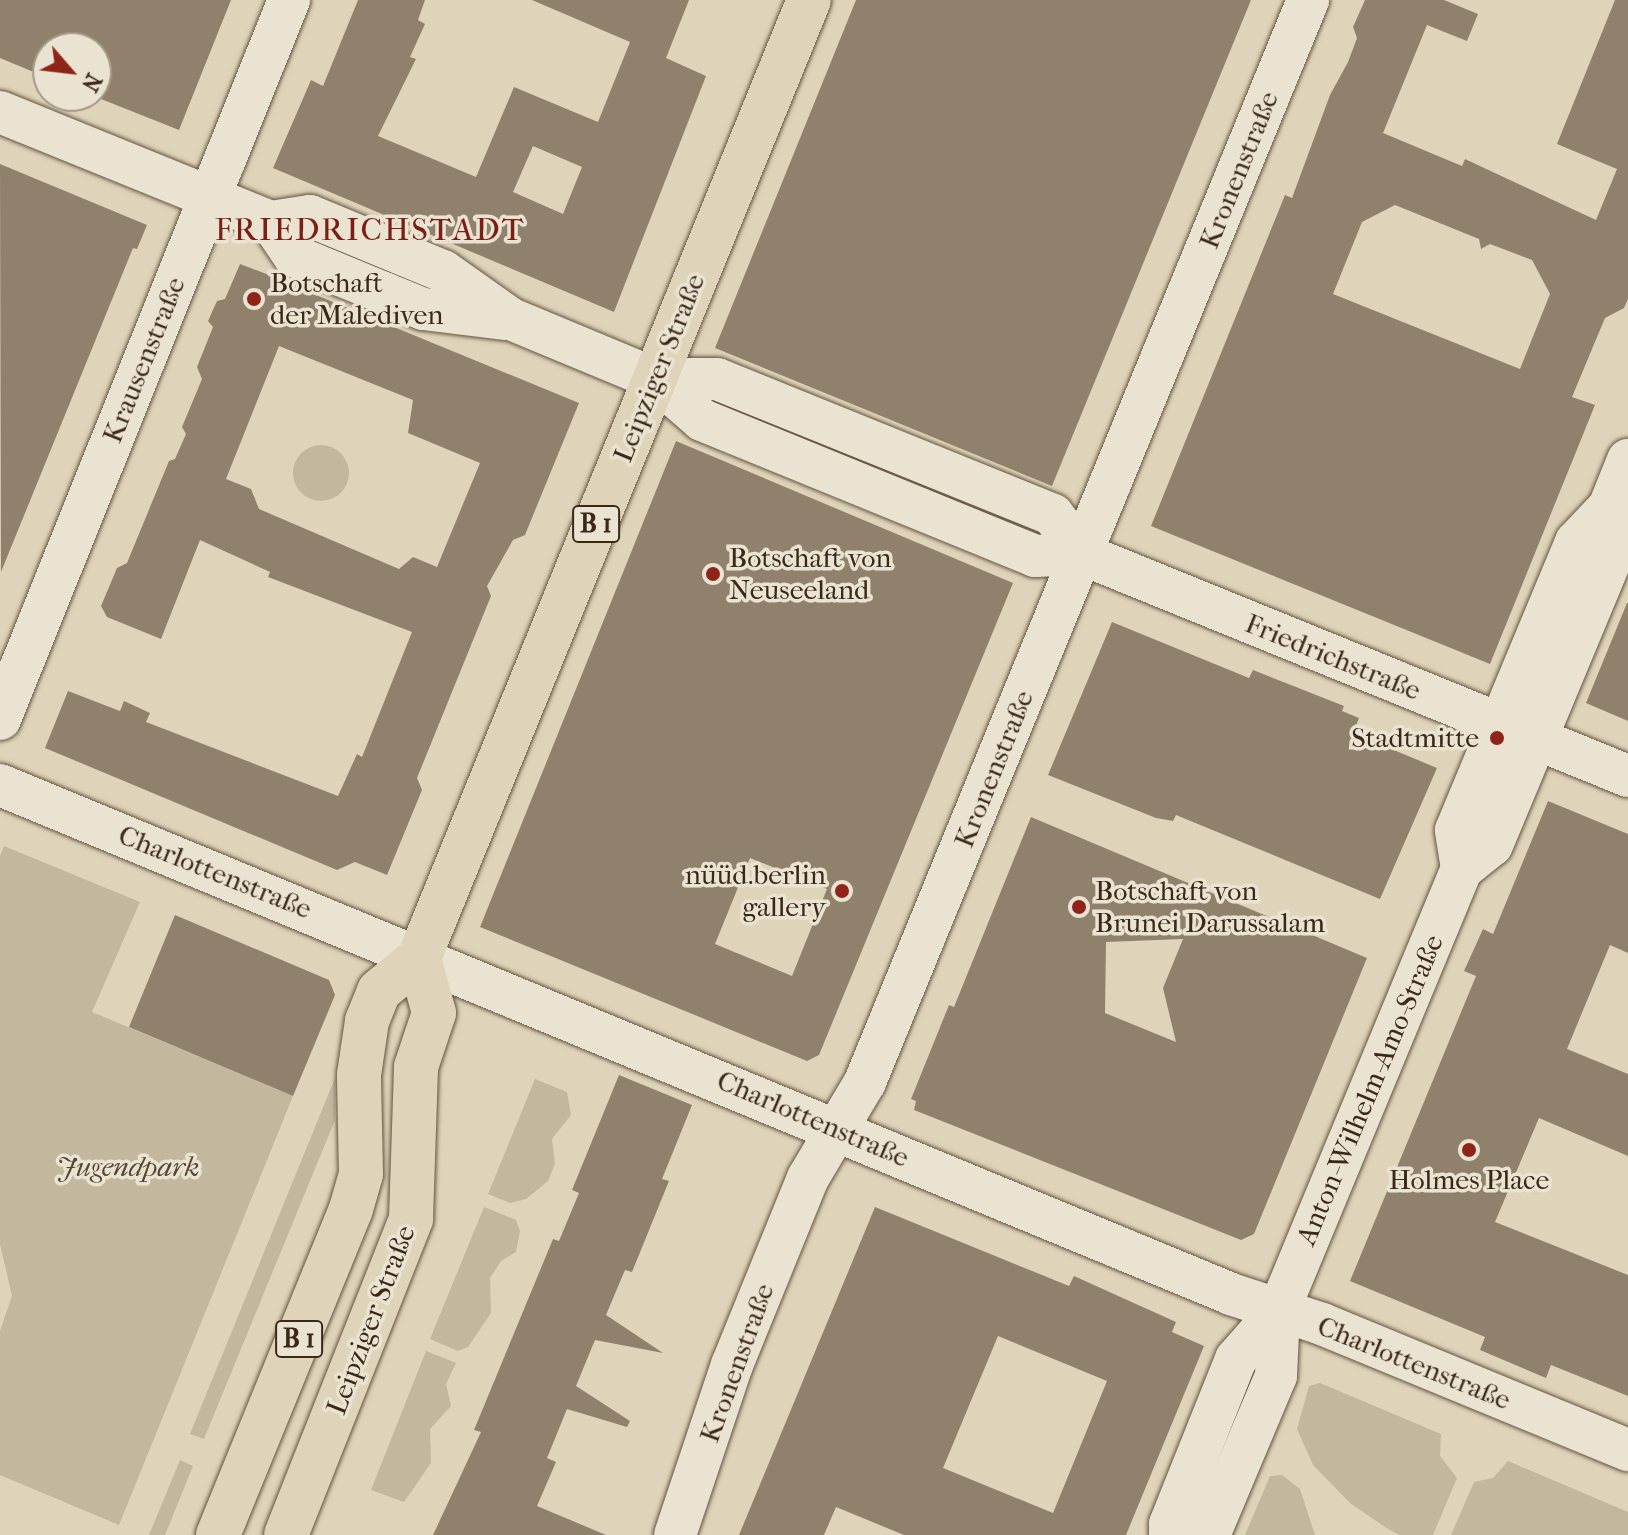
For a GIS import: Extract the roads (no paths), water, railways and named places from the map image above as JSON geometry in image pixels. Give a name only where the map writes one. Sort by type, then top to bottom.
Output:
[{"type":"main road","name":"Leipziger Straße","points":[[218,1535],[351,1209],[361,1174],[359,1075],[367,1021],[379,991],[419,958],[809,0]]},
{"type":"main road","name":"Leipziger Straße","points":[[286,1535],[411,1219],[416,1067],[434,1013],[419,958]]},
{"type":"street","name":"Krausenstraße","points":[[0,719],[289,0]]},
{"type":"street","name":"Kronenstraße","points":[[675,1535],[732,1365],[808,1178],[865,1082],[1308,0]]},
{"type":"street","points":[[0,112],[271,222],[316,219],[443,271],[511,319],[655,379],[717,379],[1053,515],[1082,554]]},
{"type":"street","name":"Anton-Wilhelm-Amo-Straße","points":[[1170,1535],[1170,1524],[1236,1359],[1279,1310],[1462,869],[1492,845],[1518,732],[1612,557],[1609,507],[1628,460]]},
{"type":"street","name":"Friedrichstraße","points":[[1082,554],[1628,776]]},
{"type":"street","name":"Charlottenstraße","points":[[0,785],[1628,1450]]},
{"type":"street","name":"Anton-Wilhelm-Amo-Straße","points":[[1209,1535],[1276,1376],[1279,1310]]},
{"type":"place","name":"Botschaft der Malediven","points":[[254,299]]},
{"type":"place","name":"Botschaft von Neuseeland","points":[[713,574]]},
{"type":"place","name":"Stadtmitte","points":[[1497,738]]},
{"type":"place","name":"nüüd.berlin gallery","points":[[842,891]]},
{"type":"place","name":"Botschaft von Brunei Darussalam","points":[[1079,907]]},
{"type":"place","name":"Holmes Place","points":[[1469,1150]]},
{"type":"district","name":"FRIEDRICHSTADT","points":[[370,230]]},
{"type":"park label","name":"Jugendpark","points":[[128,1167]]}]
